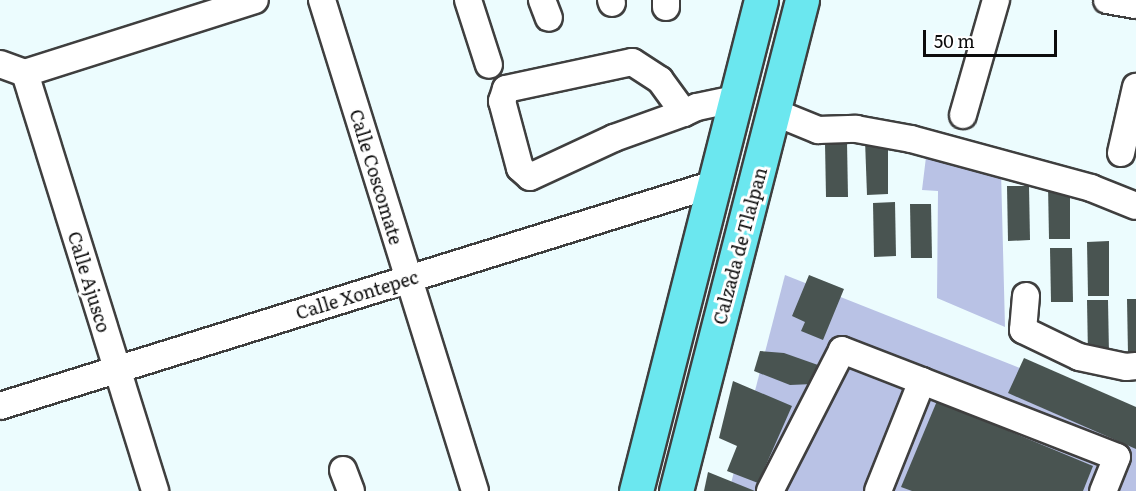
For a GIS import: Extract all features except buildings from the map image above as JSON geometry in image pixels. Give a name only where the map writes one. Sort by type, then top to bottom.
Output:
[{"type":"main road","points":[[636,491],[761,0]]},
{"type":"main road","name":"Calzada de Tlalpan","points":[[676,491],[802,0]]},
{"type":"street","points":[[0,64],[25,73],[255,0]]},
{"type":"street","name":"Calle Coscomate","points":[[321,0],[475,491]]},
{"type":"street","points":[[468,0],[489,65]]},
{"type":"street","points":[[963,115],[996,0]]},
{"type":"street","points":[[1107,0],[1136,5]]},
{"type":"street","points":[[684,113],[660,80],[632,62],[506,89],[502,101],[520,168],[530,177],[614,138],[684,113],[735,99]]},
{"type":"street","name":"Calle Ajusco","points":[[25,73],[155,491]]},
{"type":"street","points":[[1121,153],[1136,87]]},
{"type":"street","points":[[774,112],[818,130],[856,129],[911,139],[1091,188],[1136,206]]},
{"type":"street","name":"Calle Xontepec","points":[[0,405],[714,184]]},
{"type":"street","points":[[622,491],[686,240],[704,226]]},
{"type":"street","points":[[1026,296],[1023,330],[1079,357],[1126,367],[1136,366]]},
{"type":"street","points":[[770,491],[842,350],[1117,457],[1103,491]]},
{"type":"street","points":[[878,491],[922,381]]},
{"type":"shaded area","points":[[935,151],[1001,171],[1005,327],[937,298],[938,191],[922,190],[926,157]]},
{"type":"shaded area","points":[[785,275],[1136,414],[1136,491],[729,491]]}]
